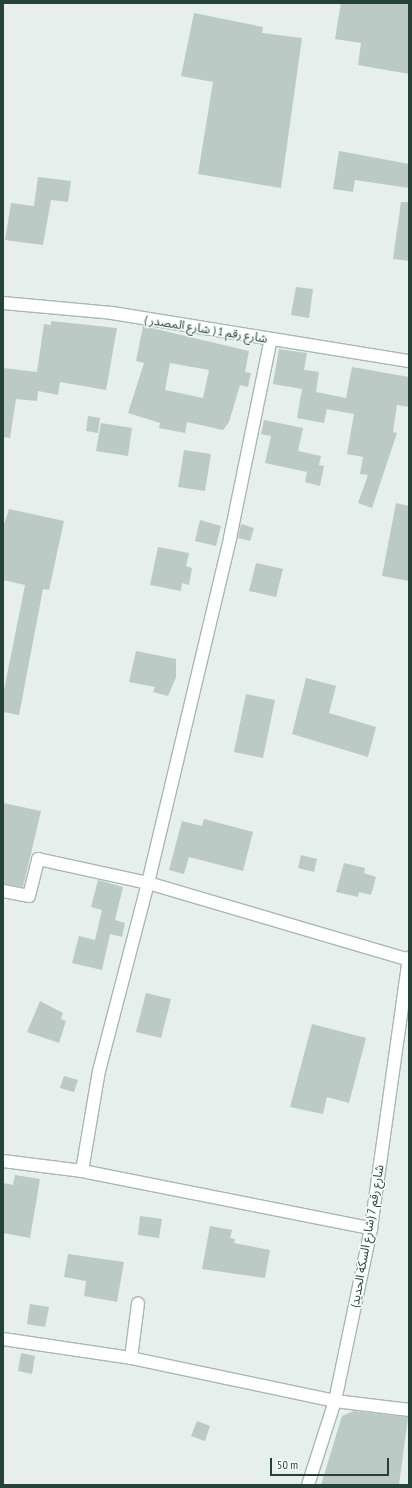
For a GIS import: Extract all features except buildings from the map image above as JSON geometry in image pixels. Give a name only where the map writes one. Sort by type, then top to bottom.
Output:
[{"type":"street","name":"شارع رقم 1 ( شارع المصدر )","points":[[3,303],[112,313],[409,362]]},
{"type":"street","points":[[82,1171],[99,1071],[148,883],[230,538],[271,340]]},
{"type":"street","points":[[3,891],[29,896],[38,859],[148,883],[409,959]]},
{"type":"street","name":"شارع رقم 7 (شارع السكة الحديد)","points":[[308,1485],[335,1401],[371,1228],[409,959]]},
{"type":"street","points":[[3,1161],[82,1171],[371,1228]]},
{"type":"street","points":[[131,1358],[138,1303]]},
{"type":"street","points":[[3,1339],[131,1358],[335,1401],[409,1410]]}]
